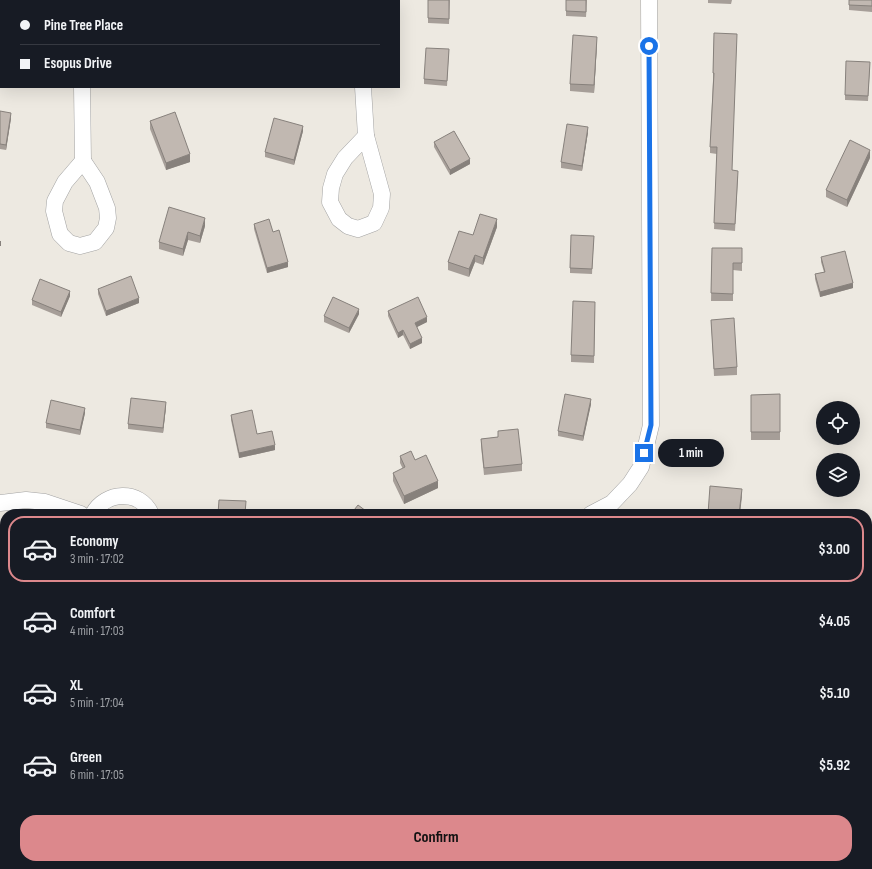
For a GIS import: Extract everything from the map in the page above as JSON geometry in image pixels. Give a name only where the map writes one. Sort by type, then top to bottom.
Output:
[{"type":"street","points":[[601,509],[612,503],[630,484],[640,467],[651,425],[649,0]]},
{"type":"street","points":[[82,88],[83,161],[98,182],[107,208],[108,218],[106,228],[95,242],[80,246],[69,243],[60,234],[54,211],[55,201],[65,182],[83,161]]},
{"type":"street","points":[[363,88],[366,136],[382,194],[381,208],[374,223],[358,229],[348,226],[339,219],[330,202],[331,188],[335,174],[345,158],[366,136]]},
{"type":"street","points":[[96,509],[110,498],[128,496],[136,498],[149,509]]},
{"type":"street","points":[[0,503],[26,500],[45,502],[66,509]]},
{"type":"building","points":[[428,0],[449,0],[449,19],[428,18]]},
{"type":"building","points":[[566,0],[586,0],[586,12],[566,11]]},
{"type":"building","points":[[849,0],[872,0],[872,6],[849,5]]},
{"type":"building","points":[[714,33],[737,34],[732,170],[738,171],[735,224],[714,223],[717,147],[710,147],[714,73]]},
{"type":"building","points":[[573,35],[597,37],[594,85],[570,84]]},
{"type":"building","points":[[426,48],[449,49],[447,81],[424,79]]},
{"type":"building","points":[[846,61],[870,62],[868,96],[845,95]]},
{"type":"building","points":[[0,111],[11,113],[6,145],[0,144]]},
{"type":"building","points":[[175,112],[190,154],[166,163],[150,121]]},
{"type":"building","points":[[274,118],[303,126],[294,160],[265,152]]},
{"type":"building","points":[[567,124],[588,127],[582,166],[561,162]]},
{"type":"building","points":[[454,131],[470,159],[450,170],[434,142]]},
{"type":"building","points":[[850,140],[870,150],[847,200],[826,190]]},
{"type":"building","points":[[169,207],[205,218],[200,236],[188,232],[183,249],[159,242]]},
{"type":"building","points":[[480,214],[497,219],[483,258],[475,255],[469,269],[448,262],[459,231],[473,235]]},
{"type":"building","points":[[269,219],[273,232],[279,230],[288,262],[267,268],[254,224]]},
{"type":"building","points":[[571,235],[594,236],[592,269],[570,268]]},
{"type":"building","points":[[712,248],[742,248],[742,263],[733,263],[733,294],[711,293]]},
{"type":"building","points":[[845,251],[853,283],[820,292],[815,274],[825,272],[821,257]]},
{"type":"building","points":[[131,276],[139,298],[106,311],[98,289]]},
{"type":"building","points":[[40,279],[70,291],[61,312],[32,300]]},
{"type":"building","points":[[333,297],[359,309],[349,328],[324,316]]},
{"type":"building","points":[[418,297],[427,317],[415,323],[422,338],[410,344],[403,330],[398,333],[388,311]]},
{"type":"building","points":[[573,301],[595,302],[594,356],[571,355]]},
{"type":"building","points":[[734,318],[737,367],[714,369],[711,320]]},
{"type":"building","points":[[565,394],[591,399],[583,436],[558,431]]},
{"type":"building","points":[[780,394],[780,432],[751,432],[751,395]]},
{"type":"building","points":[[131,398],[166,402],[163,428],[128,424]]},
{"type":"building","points":[[51,400],[85,408],[80,430],[46,423]]},
{"type":"building","points":[[252,410],[257,434],[272,431],[275,445],[239,453],[231,415]]},
{"type":"building","points":[[518,429],[522,464],[484,468],[481,439],[498,437],[498,431]]},
{"type":"building","points":[[411,451],[415,460],[426,455],[438,481],[404,496],[393,473],[405,467],[400,456]]},
{"type":"building","points":[[710,486],[742,489],[740,509],[708,509]]},
{"type":"building","points":[[219,500],[246,501],[245,509],[218,509]]},
{"type":"building","points":[[358,505],[363,509],[355,509]]},
{"type":"route","points":[[644,453],[651,425],[649,46]]}]
